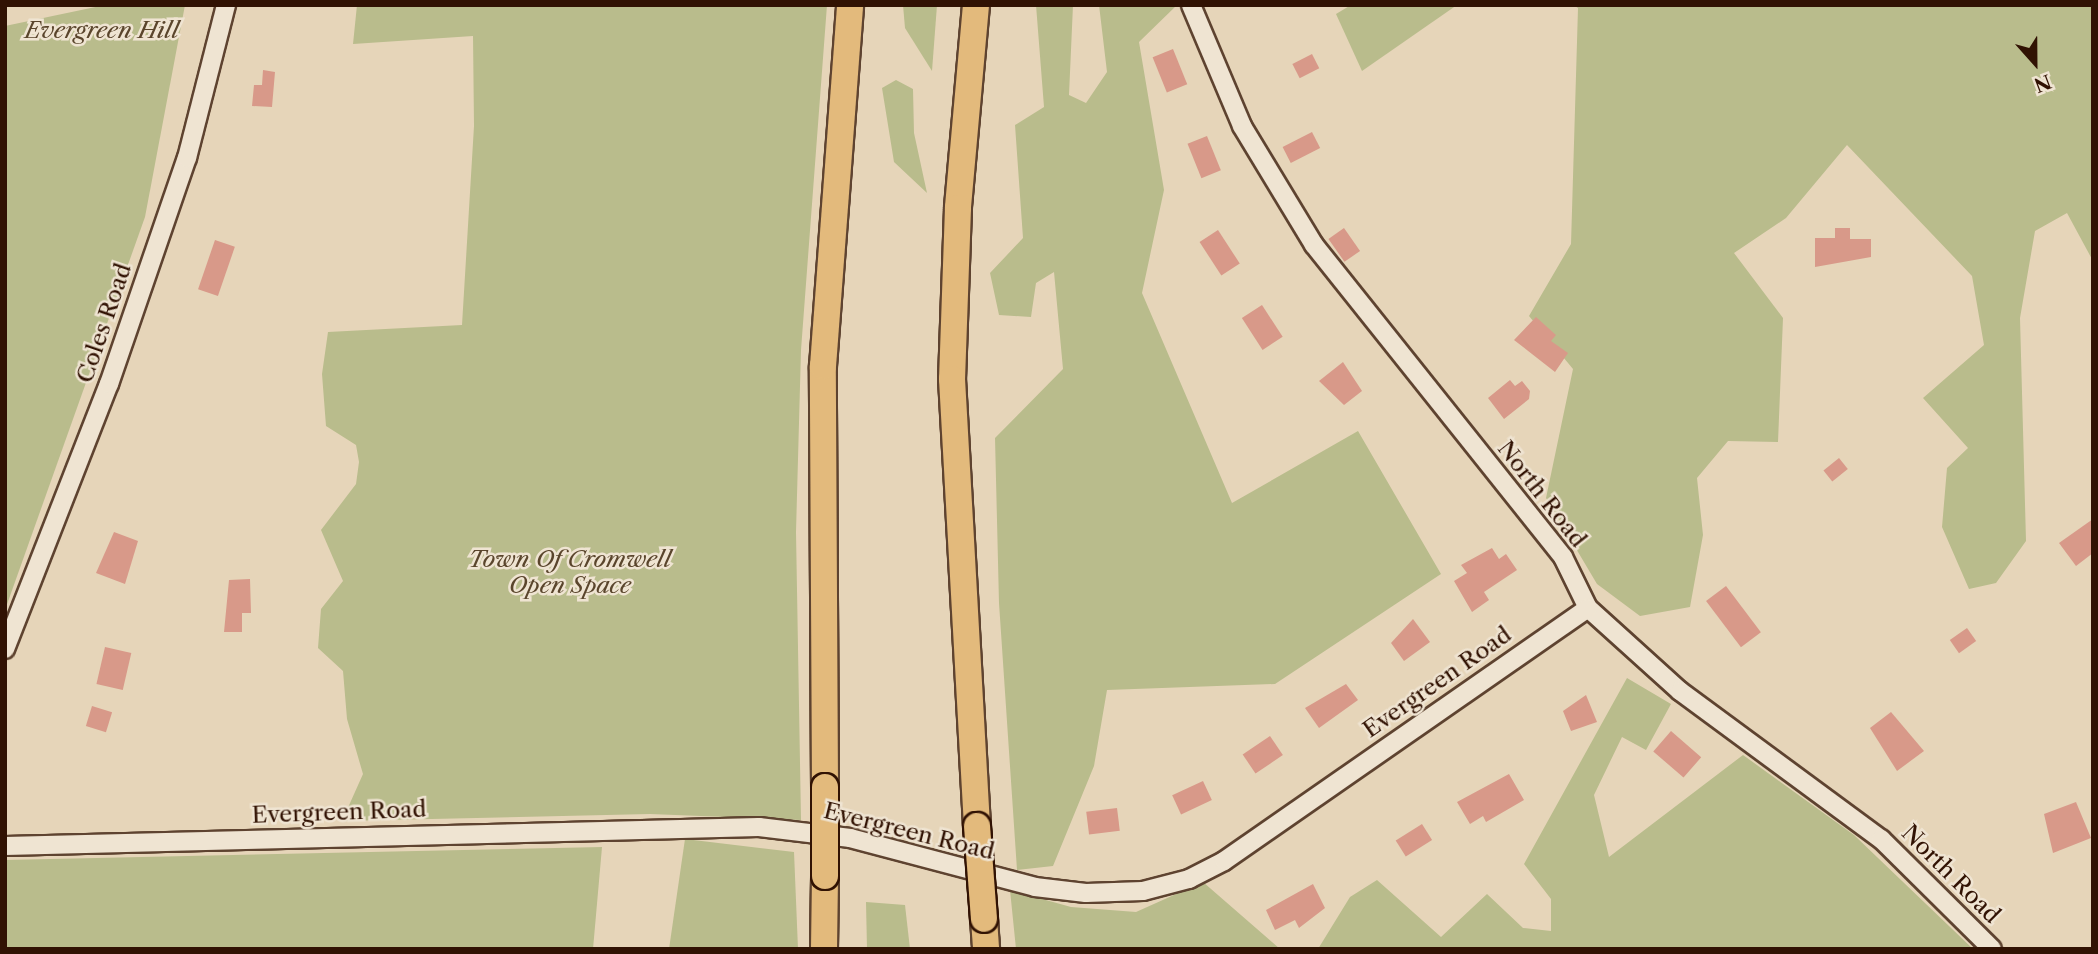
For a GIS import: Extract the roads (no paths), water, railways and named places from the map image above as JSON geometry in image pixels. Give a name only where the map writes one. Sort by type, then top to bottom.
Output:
[{"type":"highway","points":[[824,949],[823,366],[850,5]]},
{"type":"highway","points":[[976,5],[956,237],[952,379],[986,949]]},
{"type":"street","name":"Coles Road","points":[[5,649],[109,384],[187,158],[226,5]]},
{"type":"street","name":"North Road","points":[[1191,5],[1242,125],[1314,245],[1563,557],[1588,608],[1679,691],[1881,839],[1992,949]]},
{"type":"street","name":"Evergreen Road","points":[[5,846],[751,827],[850,838],[1056,890],[1143,891],[1189,879],[1224,862],[1588,608]]},
{"type":"park label","name":"Evergreen Hill","points":[[102,30]]},
{"type":"park label","name":"Town Of Cromwell Open Space","points":[[570,572]]}]
